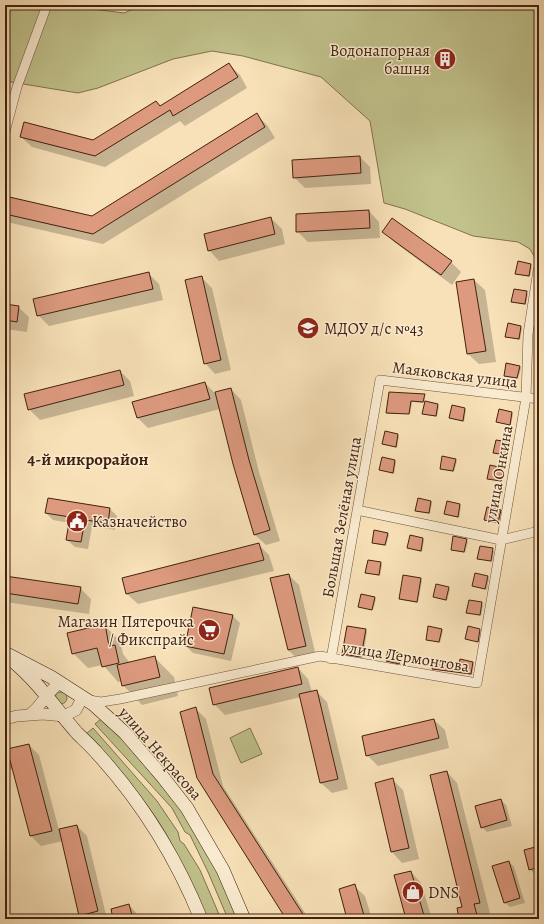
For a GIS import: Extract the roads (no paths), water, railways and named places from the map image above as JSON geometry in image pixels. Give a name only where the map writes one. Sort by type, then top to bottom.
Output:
[{"type":"main road","name":"улица Некрасова","points":[[5,654],[23,660],[60,682],[97,707],[125,734],[162,776],[187,808],[224,870],[244,919]]},
{"type":"main road","name":"улица Некрасова","points":[[5,654],[31,677],[76,732],[96,752],[151,822],[173,858],[201,919]]},
{"type":"street","points":[[5,132],[17,87],[47,5]]},
{"type":"street","name":"улица Онкина","points":[[477,683],[526,398],[528,334],[538,270]]},
{"type":"street","name":"Маяковская улица","points":[[380,380],[539,399]]},
{"type":"street","name":"Большая Зелёная улица","points":[[331,659],[380,380]]},
{"type":"street","points":[[357,510],[502,540],[539,531]]},
{"type":"street","name":"улица Лермонтова","points":[[82,698],[101,702],[120,700],[320,656],[477,683]]},
{"type":"street","points":[[29,715],[40,706],[46,696],[60,682]]},
{"type":"street","points":[[5,719],[29,715],[64,716],[76,710],[82,698]]},
{"type":"place","name":"Водонапорная башня","points":[[445,59]]},
{"type":"place","name":"МДОУ д/с №43","points":[[308,328]]},
{"type":"place","name":"Казначейство","points":[[77,521]]},
{"type":"place","name":"Магазин Пятерочка / Фикспрайс","points":[[209,630]]},
{"type":"place","name":"DNS","points":[[413,892]]},
{"type":"district","name":"4-й микрорайон","points":[[88,459]]}]
